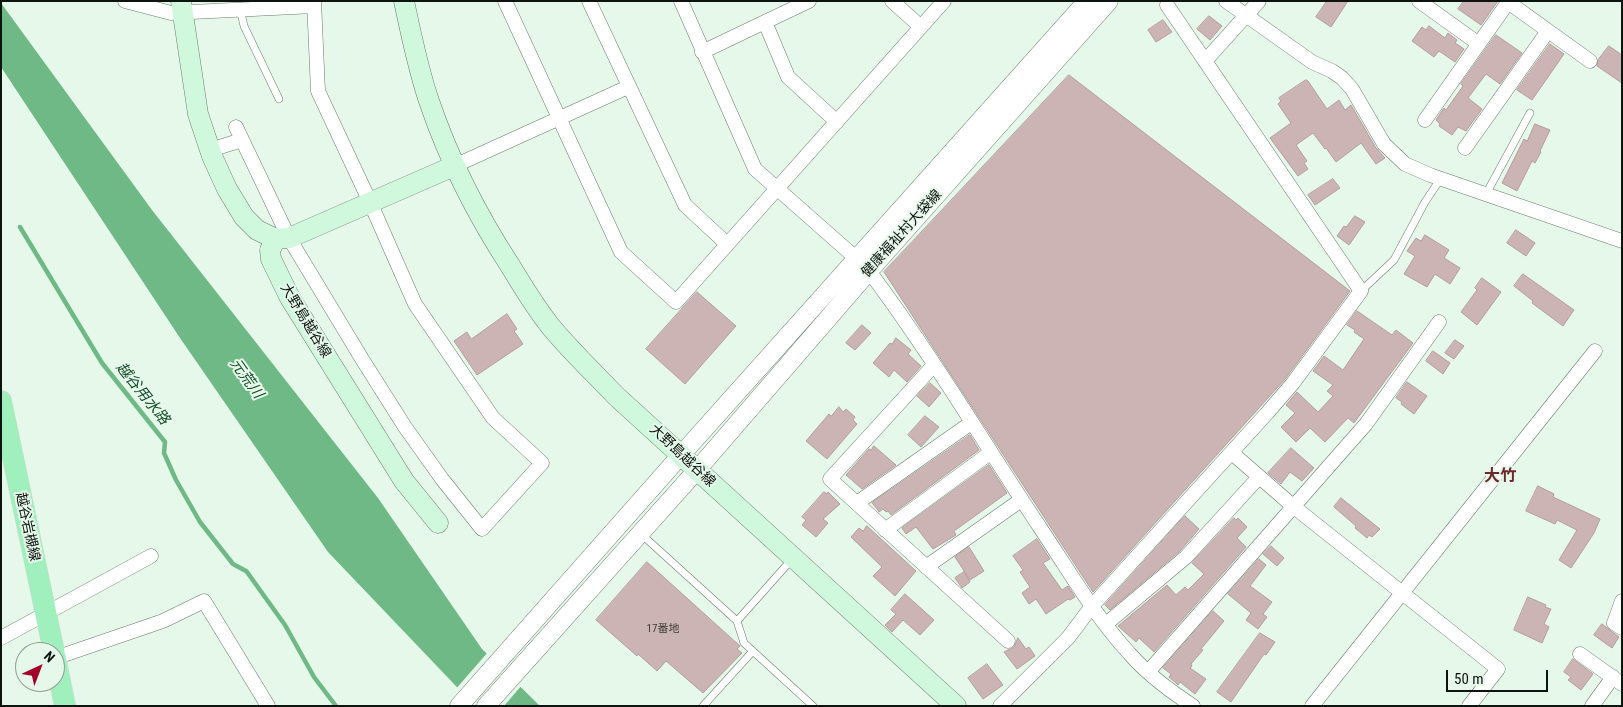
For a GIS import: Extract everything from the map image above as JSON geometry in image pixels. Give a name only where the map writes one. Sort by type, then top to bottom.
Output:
[{"type":"main road","name":"大野島越谷線","points":[[404,1],[428,100],[454,166],[498,247],[550,326],[603,383],[956,706]]},
{"type":"main road","points":[[182,7],[198,114],[210,150],[227,189],[244,217],[258,230],[282,239],[454,166]]},
{"type":"main road","name":"大野島越谷線","points":[[282,239],[270,250],[271,260],[290,298],[404,481],[438,523]]},
{"type":"main road","name":"越谷岩槻線","points":[[1,401],[11,471],[52,642]]},
{"type":"main road","points":[[62,692],[65,706]]},
{"type":"street","points":[[125,1],[170,12],[182,7],[240,9],[265,5],[314,4],[318,91],[415,304],[493,418],[542,463],[482,529],[442,479],[405,427],[282,239],[236,127]]},
{"type":"street","points":[[505,1],[621,252],[676,302],[944,1]]},
{"type":"street","points":[[589,1],[685,205],[727,244]]},
{"type":"street","points":[[681,1],[755,169],[863,265],[934,365],[1092,606],[1128,653],[1148,672],[1193,706]]},
{"type":"street","points":[[702,52],[809,1]]},
{"type":"street","points":[[892,1],[921,27]]},
{"type":"street","name":"健康福祉村大袋線","points":[[486,706],[697,470],[863,265],[1087,1]]},
{"type":"street","name":"健康福祉村大袋線","points":[[459,706],[550,606],[681,455],[863,265],[1109,1]]},
{"type":"street","points":[[1226,1],[1312,62],[1342,78],[1352,89],[1384,144],[1405,164],[1622,241]]},
{"type":"street","points":[[1206,60],[1259,1]]},
{"type":"street","points":[[1419,1],[1479,44]]},
{"type":"street","points":[[1424,120],[1508,2],[1590,61]]},
{"type":"street","points":[[1000,706],[1068,638],[1092,606],[1232,453],[1293,383],[1361,291],[1167,5]]},
{"type":"street","points":[[766,22],[788,77],[837,122]]},
{"type":"street","points":[[1465,148],[1548,31]]},
{"type":"street","points":[[454,166],[628,87]]},
{"type":"street","points":[[210,150],[242,140]]},
{"type":"street","points":[[1148,672],[1366,424],[1439,322]]},
{"type":"street","points":[[1312,706],[1595,351]]},
{"type":"street","points":[[934,365],[830,479],[1008,641]]},
{"type":"street","points":[[857,504],[971,423]]},
{"type":"street","points":[[885,530],[990,453]]},
{"type":"street","points":[[1232,453],[1294,507],[1498,670],[1469,706]]},
{"type":"street","points":[[1106,624],[1186,557],[1259,477]]},
{"type":"street","points":[[926,567],[1021,500]]},
{"type":"street","points":[[1,638],[151,556]]},
{"type":"street","points":[[65,655],[163,621],[204,601],[268,706]]},
{"type":"street","points":[[1622,601],[1614,623],[1622,628]]},
{"type":"street","points":[[1580,654],[1617,680],[1592,706]]},
{"type":"lane","points":[[240,9],[244,26],[279,99]]},
{"type":"lane","points":[[1486,194],[1530,113]]},
{"type":"lane","points":[[1361,291],[1394,260],[1425,202],[1441,178]]},
{"type":"lane","points":[[640,533],[737,621],[744,643],[814,706]]},
{"type":"lane","points":[[737,621],[794,558]]},
{"type":"lane","points":[[703,706],[753,651]]},
{"type":"water","name":"元荒川","points":[[1,3],[152,210],[378,498],[482,649],[540,706],[475,706],[328,552],[180,338],[1,67]]},
{"type":"pier","points":[[488,652],[522,685],[504,706],[471,706],[455,690]]},
{"type":"building","points":[[1327,1],[1348,1],[1331,27],[1316,17]]},
{"type":"building","points":[[1464,1],[1498,1],[1481,25],[1458,9]]},
{"type":"building","points":[[1209,16],[1222,26],[1210,40],[1197,29]]},
{"type":"building","points":[[1163,20],[1172,32],[1156,42],[1148,30]]},
{"type":"building","points":[[1429,26],[1445,38],[1448,33],[1457,40],[1455,43],[1464,49],[1455,62],[1439,51],[1434,57],[1412,41],[1422,27],[1426,30]]},
{"type":"building","points":[[1496,35],[1522,53],[1500,84],[1486,74],[1468,98],[1482,109],[1466,131],[1458,127],[1452,135],[1439,126],[1440,124],[1436,120],[1444,108],[1446,110],[1463,86],[1461,84]]},
{"type":"building","points":[[1550,44],[1564,54],[1532,100],[1517,90]]},
{"type":"building","points":[[1609,46],[1622,55],[1622,83],[1597,66],[1598,60]]},
{"type":"building","points":[[1069,75],[1350,291],[1286,378],[1093,592],[884,272]]},
{"type":"building","points":[[1306,80],[1327,109],[1339,100],[1345,110],[1351,105],[1376,148],[1385,158],[1376,164],[1361,143],[1336,162],[1313,133],[1296,145],[1307,161],[1304,163],[1308,169],[1298,176],[1270,138],[1291,123],[1278,104],[1281,101],[1279,98]]},
{"type":"building","points":[[1535,124],[1550,130],[1541,152],[1535,163],[1532,161],[1517,191],[1502,183],[1524,139],[1527,141]]},
{"type":"building","points":[[1333,179],[1340,188],[1315,205],[1308,195]]},
{"type":"building","points":[[1355,216],[1365,222],[1349,245],[1337,236]]},
{"type":"building","points":[[1516,230],[1535,243],[1526,256],[1507,243]]},
{"type":"building","points":[[1425,235],[1449,250],[1444,258],[1460,268],[1450,284],[1435,274],[1427,287],[1404,274],[1415,256],[1407,251],[1416,238],[1421,241]]},
{"type":"building","points":[[1523,274],[1574,310],[1563,326],[1532,303],[1533,301],[1514,286]]},
{"type":"building","points":[[1482,278],[1501,292],[1477,325],[1461,312],[1477,290],[1475,288]]},
{"type":"building","points":[[697,292],[736,326],[685,384],[646,349]]},
{"type":"building","points":[[1357,311],[1392,335],[1396,330],[1413,343],[1354,423],[1348,418],[1325,442],[1310,428],[1296,442],[1281,427],[1295,413],[1286,405],[1297,392],[1318,412],[1333,396],[1327,391],[1333,385],[1313,371],[1324,356],[1343,370],[1364,339],[1347,325]]},
{"type":"building","points":[[507,314],[517,329],[514,331],[523,344],[477,375],[454,341],[467,332],[471,339]]},
{"type":"building","points":[[862,325],[871,333],[855,350],[846,343]]},
{"type":"building","points":[[896,338],[911,350],[908,354],[921,366],[907,382],[894,370],[889,377],[873,363]]},
{"type":"building","points":[[1455,340],[1464,346],[1454,359],[1445,353]]},
{"type":"building","points":[[1433,351],[1450,363],[1443,374],[1426,361]]},
{"type":"building","points":[[1407,382],[1427,396],[1414,414],[1396,398]]},
{"type":"building","points":[[930,383],[941,393],[929,407],[917,396]]},
{"type":"building","points":[[839,407],[843,412],[846,409],[855,417],[853,420],[857,424],[827,459],[806,441],[829,414],[831,416]]},
{"type":"building","points":[[925,416],[939,427],[921,447],[908,435]]},
{"type":"building","points":[[970,435],[979,450],[891,515],[883,509],[879,512],[872,503]]},
{"type":"building","points":[[874,446],[896,465],[862,489],[846,475],[869,449],[871,450]]},
{"type":"building","points":[[1291,448],[1314,468],[1302,481],[1290,472],[1281,484],[1268,473]]},
{"type":"building","points":[[989,465],[1007,493],[954,531],[956,535],[933,549],[916,527],[906,534],[902,528]]},
{"type":"building","points":[[1538,486],[1554,494],[1553,497],[1600,519],[1594,533],[1571,568],[1559,560],[1577,530],[1557,520],[1555,524],[1526,511]]},
{"type":"building","points":[[824,492],[827,494],[828,492],[840,504],[823,519],[828,523],[816,537],[802,525],[806,520],[802,517]]},
{"type":"building","points":[[1341,498],[1380,529],[1372,537],[1369,535],[1367,538],[1334,507]]},
{"type":"building","points":[[1185,516],[1199,529],[1180,551],[1110,610],[1105,605]]},
{"type":"building","points":[[1234,518],[1236,520],[1238,518],[1247,527],[1237,538],[1246,547],[1154,652],[1139,638],[1136,642],[1118,626],[1167,585],[1176,595],[1185,587],[1188,590],[1204,574],[1192,563]]},
{"type":"building","points":[[867,526],[916,571],[895,596],[873,576],[882,567],[851,537],[859,528],[863,531]]},
{"type":"building","points":[[1037,539],[1050,559],[1043,563],[1062,590],[1068,586],[1075,597],[1070,600],[1068,599],[1046,614],[1036,599],[1029,604],[1022,593],[1030,587],[1020,572],[1023,570],[1013,556]]},
{"type":"building","points":[[1271,546],[1284,558],[1277,566],[1263,554]]},
{"type":"building","points":[[969,547],[984,571],[970,580],[955,557]]},
{"type":"building","points":[[1259,559],[1266,565],[1250,586],[1272,602],[1263,614],[1267,617],[1258,629],[1246,620],[1251,613],[1228,594]]},
{"type":"building","points":[[647,562],[740,646],[737,649],[742,653],[703,693],[666,661],[657,671],[596,620]]},
{"type":"building","points":[[964,572],[970,582],[962,588],[955,578]]},
{"type":"building","points":[[905,594],[934,620],[920,635],[903,620],[892,632],[885,625],[896,614],[891,610]]},
{"type":"building","points":[[1528,597],[1551,609],[1544,624],[1549,627],[1542,643],[1514,630]]},
{"type":"building","points":[[1213,611],[1224,621],[1191,664],[1190,668],[1206,679],[1195,694],[1180,682],[1178,685],[1169,677],[1171,674],[1163,668]]},
{"type":"building","points":[[1602,624],[1619,637],[1612,648],[1594,635]]},
{"type":"building","points":[[1260,633],[1275,642],[1266,655],[1264,654],[1231,702],[1217,692]]},
{"type":"building","points":[[1018,638],[1026,649],[1029,647],[1035,656],[1017,669],[1004,652],[1014,647]]},
{"type":"building","points":[[1573,659],[1593,674],[1581,690],[1568,680],[1571,677],[1564,672]]},
{"type":"building","points":[[987,664],[1003,685],[983,699],[968,678]]},
{"type":"waterway","name":"越谷用水路","points":[[20,227],[102,363],[165,442],[164,453],[176,480],[200,522],[233,564],[246,571]]},
{"type":"waterway","name":"越谷用水路","points":[[247,572],[285,625],[314,677],[336,706]]},
{"type":"district","name":"大竹","points":[[1500,477]]}]
